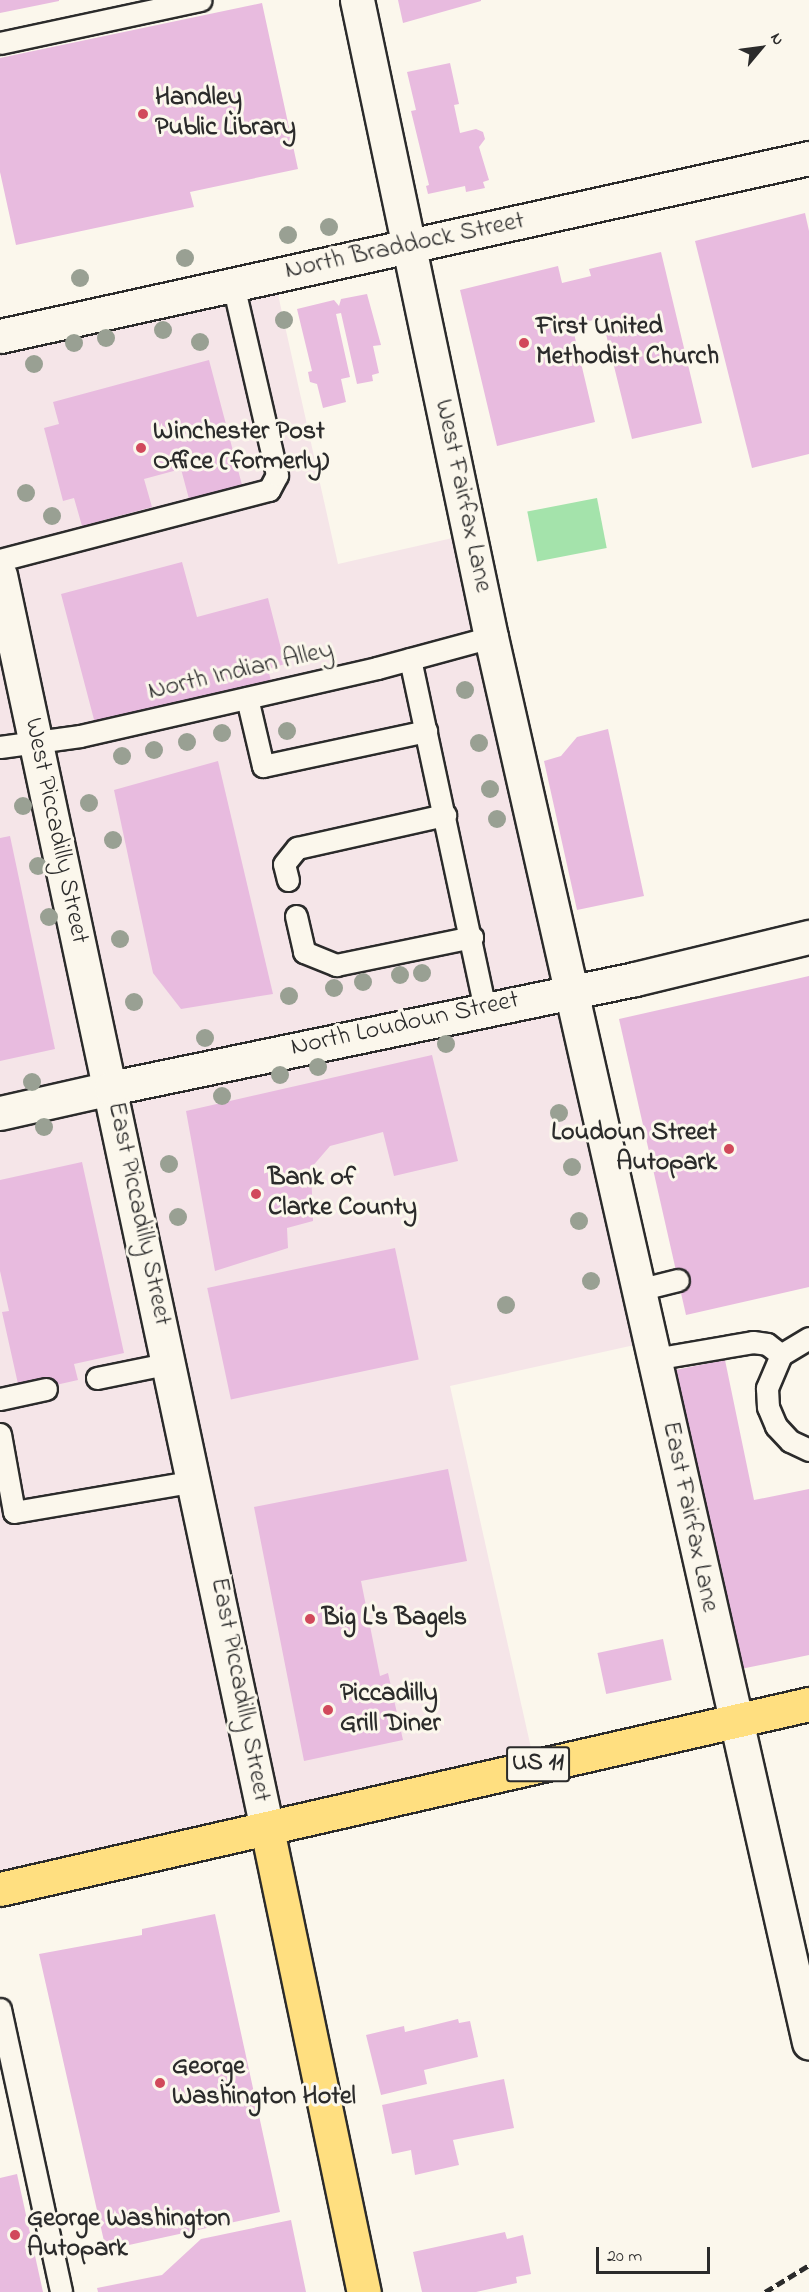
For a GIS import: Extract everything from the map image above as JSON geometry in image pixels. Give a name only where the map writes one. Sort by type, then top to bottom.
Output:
[{"type":"main road","name":"US 11","points":[[1,1886],[267,1829],[809,1704]]},
{"type":"main road","name":"East Piccadilly Street","points":[[267,1829],[364,2292]]},
{"type":"street","name":"West Fairfax Lane","points":[[357,0],[491,637],[572,991]]},
{"type":"street","name":"North Braddock Street","points":[[0,336],[809,158]]},
{"type":"street","name":"West Piccadilly Street","points":[[0,575],[111,1088]]},
{"type":"street","name":"North Loudoun Street","points":[[0,1113],[572,991],[809,937]]},
{"type":"street","name":"East Fairfax Lane","points":[[572,991],[734,1722],[746,1752],[809,2042]]},
{"type":"street","name":"East Piccadilly Street","points":[[111,1088],[196,1481],[267,1829]]},
{"type":"lane","points":[[0,44],[200,0]]},
{"type":"lane","points":[[0,560],[269,490],[277,475],[233,284]]},
{"type":"lane","name":"North Indian Alley","points":[[0,747],[35,740],[80,736],[410,659],[491,637]]},
{"type":"lane","points":[[410,659],[472,937],[485,1008]]},
{"type":"lane","points":[[247,698],[262,766],[426,731]]},
{"type":"lane","points":[[288,880],[284,864],[297,848],[445,815]]},
{"type":"lane","points":[[296,916],[304,952],[336,965],[472,937]]},
{"type":"lane","points":[[638,1290],[678,1280]]},
{"type":"lane","points":[[809,1338],[782,1355],[767,1388],[768,1407],[776,1426],[790,1441],[809,1450]]},
{"type":"lane","points":[[654,1359],[753,1342],[767,1344],[782,1355]]},
{"type":"lane","points":[[97,1378],[170,1363]]},
{"type":"lane","points":[[0,1399],[46,1389]]},
{"type":"lane","points":[[0,1434],[7,1513],[196,1481]]},
{"type":"lane","points":[[0,2009],[61,2292]]},
{"type":"shaded area","points":[[277,290],[338,564],[457,537],[639,1344],[450,1386],[533,1757],[0,1876],[0,351]]},
{"type":"green space","points":[[597,498],[607,548],[537,562],[527,512]]},
{"type":"building","points":[[0,0],[59,0],[59,1],[0,13]]},
{"type":"building","points":[[398,0],[481,0],[481,1],[403,23]]},
{"type":"building","name":"Handley Public Library","points":[[262,3],[298,169],[190,192],[194,207],[16,245],[0,172],[0,58]]},
{"type":"building","points":[[450,63],[459,104],[454,105],[460,133],[476,129],[483,132],[485,139],[479,147],[489,180],[483,182],[485,188],[466,192],[465,186],[428,194],[426,186],[429,185],[411,111],[416,110],[407,72]]},
{"type":"building","points":[[805,213],[809,231],[809,454],[752,468],[695,241]]},
{"type":"building","points":[[661,252],[702,423],[632,439],[602,318],[572,325],[595,422],[497,446],[460,290],[558,266],[562,283],[591,276],[589,269]]},
{"type":"building","points":[[367,294],[381,345],[373,346],[379,373],[372,375],[373,381],[357,384],[341,313],[336,314],[350,377],[341,379],[346,402],[323,408],[317,384],[310,382],[308,372],[312,371],[297,309],[334,300],[339,306],[341,299]]},
{"type":"building","name":"Winchester Post Office (formerly)","points":[[209,360],[242,485],[189,499],[181,469],[144,479],[152,507],[82,526],[74,498],[63,501],[44,428],[59,424],[53,402]]},
{"type":"building","points":[[182,562],[197,617],[268,598],[285,664],[268,669],[272,685],[97,731],[61,594]]},
{"type":"building","points":[[608,729],[644,896],[577,910],[544,761],[561,756],[577,737]]},
{"type":"building","points":[[218,761],[273,994],[181,1009],[153,973],[114,790]]},
{"type":"building","points":[[10,836],[55,1049],[0,1061],[0,838]]},
{"type":"building","name":"Loudoun Street Autopark","points":[[809,976],[809,1287],[686,1315],[619,1019]]},
{"type":"building","name":"Bank of Clarke County","points":[[432,1055],[458,1161],[394,1176],[383,1132],[330,1146],[311,1168],[313,1221],[287,1228],[288,1248],[215,1271],[186,1111]]},
{"type":"building","points":[[82,1162],[124,1353],[74,1364],[78,1380],[20,1393],[2,1312],[9,1311],[0,1271],[0,1180]]},
{"type":"building","points":[[395,1248],[419,1360],[231,1399],[207,1288]]},
{"type":"building","points":[[725,1360],[754,1500],[809,1489],[809,1655],[736,1670],[675,1370]]},
{"type":"building","points":[[448,1469],[467,1561],[361,1581],[380,1676],[388,1673],[403,1740],[304,1761],[254,1507]]},
{"type":"building","points":[[663,1639],[672,1680],[606,1694],[597,1653]]},
{"type":"building","name":"George Washington Hotel","points":[[215,1914],[280,2212],[106,2250],[39,1954],[142,1935],[142,1929]]},
{"type":"building","points":[[458,2019],[459,2023],[470,2021],[478,2057],[424,2070],[427,2084],[381,2095],[366,2035],[404,2026],[405,2032]]},
{"type":"building","points":[[504,2079],[514,2128],[453,2140],[459,2165],[415,2175],[411,2150],[392,2154],[382,2105]]},
{"type":"building","name":"George Washington Autopark","points":[[17,2174],[43,2292],[0,2292],[0,2178]]},
{"type":"building","points":[[291,2220],[306,2292],[98,2292],[97,2288],[162,2275],[201,2239]]},
{"type":"building","points":[[505,2232],[507,2239],[523,2235],[531,2274],[516,2277],[517,2283],[476,2292],[422,2292],[413,2252]]},
{"type":"railway","points":[[765,2292],[809,2265]]},
{"type":"place","name":"Handley Public Library","points":[[143,114]]},
{"type":"place","name":"First United Methodist Church","points":[[524,343]]},
{"type":"place","name":"Winchester Post Office (formerly)","points":[[141,448]]},
{"type":"place","name":"Loudoun Street Autopark","points":[[729,1149]]},
{"type":"place","name":"Bank of Clarke County","points":[[256,1194]]},
{"type":"place","name":"Big L's Bagels","points":[[310,1619]]},
{"type":"place","name":"Piccadilly Grill Diner","points":[[328,1710]]},
{"type":"place","name":"George Washington Hotel","points":[[160,2083]]},
{"type":"place","name":"George Washington Autopark","points":[[15,2235]]}]
